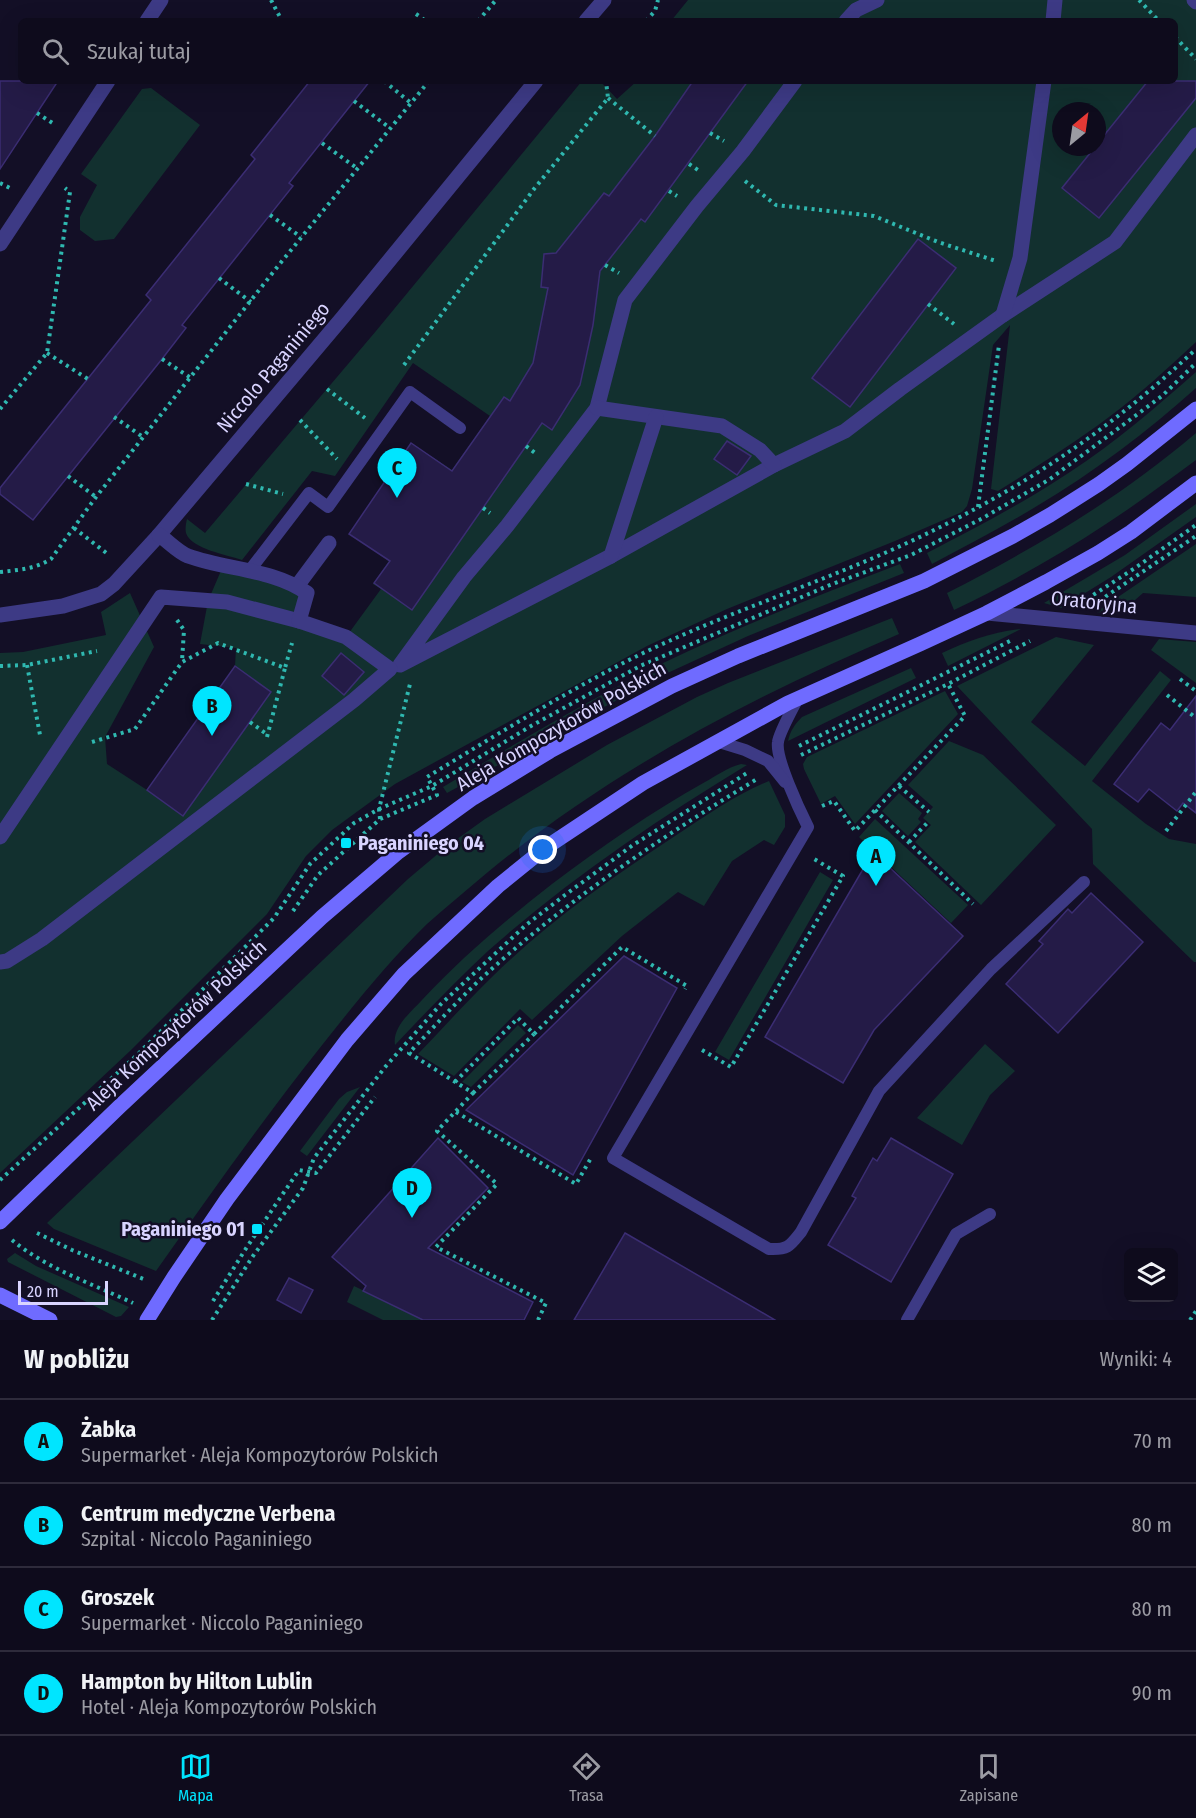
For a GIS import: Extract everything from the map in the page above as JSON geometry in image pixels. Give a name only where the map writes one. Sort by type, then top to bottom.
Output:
[{"type":"street","points":[[149,18],[161,0]]},
{"type":"street","points":[[589,18],[604,0]]},
{"type":"street","points":[[855,10],[877,0]]},
{"type":"street","points":[[1053,18],[1055,0]]},
{"type":"street","points":[[0,244],[106,84]]},
{"type":"street","name":"Niccolo Paganiniego","points":[[0,615],[63,606],[101,594],[114,584],[159,535],[343,317],[534,84]]},
{"type":"street","points":[[0,962],[7,961],[42,939],[395,667],[597,408],[625,300],[793,84]]},
{"type":"street","points":[[1003,315],[1018,267],[1044,84]]},
{"type":"street","points":[[395,667],[611,556],[774,465],[845,431],[1003,315],[1115,242],[1196,135]]},
{"type":"street","points":[[597,408],[722,426],[760,450],[774,465]]},
{"type":"street","name":"Aleja Kompozytorów Polskich","points":[[0,1221],[322,917],[397,853],[473,798],[550,751],[672,686],[738,656],[924,581],[1013,536],[1099,484],[1196,409]]},
{"type":"street","points":[[611,556],[656,417]]},
{"type":"street","points":[[147,1320],[204,1232],[265,1147],[347,1040],[411,967],[498,885],[545,848],[643,783],[798,698],[987,613],[1098,553],[1196,483]]},
{"type":"street","points":[[159,535],[186,555],[223,566],[250,570],[297,586],[307,593],[299,621]]},
{"type":"street","points":[[297,586],[329,543]]},
{"type":"street","points":[[0,837],[161,597],[227,602],[299,621],[346,637],[395,667]]},
{"type":"street","name":"Oratoryjna","points":[[987,613],[1196,633]]},
{"type":"street","points":[[0,1295],[50,1320]]},
{"type":"lane","points":[[250,570],[309,493],[328,507],[410,392],[460,428]]},
{"type":"lane","points":[[798,698],[777,742],[774,758],[808,827],[613,1158],[758,1244],[769,1249],[780,1250],[791,1246],[879,1091],[992,969],[1084,882]]},
{"type":"lane","points":[[719,742],[774,758]]},
{"type":"lane","points":[[907,1320],[956,1234],[990,1214]]},
{"type":"path","points":[[271,0],[280,18]]},
{"type":"path","points":[[481,18],[496,0]]},
{"type":"path","points":[[649,18],[655,11],[658,0]]},
{"type":"path","points":[[1139,0],[1156,18]]},
{"type":"path","points":[[416,14],[422,18]]},
{"type":"path","points":[[1178,40],[1196,59]]},
{"type":"path","points":[[388,84],[411,103]]},
{"type":"path","points":[[0,572],[25,569],[51,559],[143,437],[427,84]]},
{"type":"path","points":[[606,84],[608,98],[655,136]]},
{"type":"path","points":[[404,365],[534,189],[608,98]]},
{"type":"path","points":[[354,101],[390,128]]},
{"type":"path","points":[[322,143],[358,169]]},
{"type":"path","points":[[727,168],[776,205],[874,216],[938,242],[1018,267]]},
{"type":"path","points":[[0,409],[47,353],[70,192]]},
{"type":"path","points":[[270,215],[302,237]]},
{"type":"path","points":[[219,278],[250,302]]},
{"type":"path","points":[[928,304],[973,337]]},
{"type":"path","points":[[978,508],[1003,315]]},
{"type":"path","points":[[47,353],[88,379]]},
{"type":"path","points":[[162,359],[191,378]]},
{"type":"path","points":[[327,389],[382,432]]},
{"type":"path","points":[[114,417],[143,437]]},
{"type":"path","points":[[300,420],[352,475]]},
{"type":"path","points":[[68,476],[96,497]]},
{"type":"path","points":[[246,484],[304,499]]},
{"type":"path","points":[[1054,618],[1135,568],[1196,525]]},
{"type":"path","points":[[1096,603],[1196,536]]},
{"type":"path","points":[[264,744],[299,621]]},
{"type":"path","points":[[182,662],[184,630]]},
{"type":"path","points":[[212,1320],[253,1256],[303,1188],[314,1158],[386,1066],[441,1004],[494,954],[565,894],[633,845],[737,778],[1013,639]]},
{"type":"path","points":[[0,666],[27,665],[111,648],[132,640]]},
{"type":"path","points":[[792,760],[948,684],[1031,640]]},
{"type":"path","points":[[57,753],[135,729],[182,662],[218,643],[285,668]]},
{"type":"path","points":[[380,819],[379,809],[417,657]]},
{"type":"path","points":[[27,665],[46,768]]},
{"type":"path","points":[[1180,679],[1196,691]]},
{"type":"path","points":[[822,806],[834,801],[855,831],[965,716],[948,684]]},
{"type":"path","points":[[1167,695],[1196,718]]},
{"type":"path","points":[[250,722],[268,735]]},
{"type":"path","points":[[473,1093],[409,1053],[493,968],[571,902],[646,848],[763,775]]},
{"type":"path","points":[[899,786],[929,812]]},
{"type":"path","points":[[1166,831],[1195,793]]},
{"type":"path","points":[[875,810],[973,904]]},
{"type":"path","points":[[909,842],[928,822]]},
{"type":"path","points":[[682,1039],[731,1067],[746,1042],[843,876],[795,848]]},
{"type":"path","points":[[538,1320],[546,1303],[436,1247],[497,1185],[437,1131],[622,947],[687,986],[681,996]]},
{"type":"path","points":[[455,1082],[518,1018],[534,1034]]},
{"type":"path","points":[[213,1301],[299,1170],[316,1173],[375,1097]]},
{"type":"path","points":[[456,1112],[576,1184],[594,1153]]},
{"type":"path","points":[[37,1233],[148,1281]]},
{"type":"path","points":[[22,1248],[45,1262],[133,1303]]},
{"type":"path","points":[[1190,1320],[1196,1311]]},
{"type":"green space","points":[[688,0],[1196,0],[1196,342],[1109,417],[998,491],[991,489],[1010,325],[993,345],[972,489],[967,506],[962,512],[727,609],[647,646],[395,784],[332,830],[306,856],[267,914],[130,1051],[0,1173],[0,653],[23,652],[106,635],[101,612],[130,593],[154,647],[105,737],[107,764],[147,790],[235,666],[236,648],[200,644],[208,601],[223,566],[307,593],[299,621],[346,637],[381,589],[373,584],[389,561],[349,534],[411,443],[452,470],[490,416],[413,363],[335,476],[312,471],[242,560],[211,551],[189,539],[186,533],[187,519],[205,533],[376,331],[580,84],[603,84],[617,99],[634,84],[1178,84],[1178,18],[673,18]]},
{"type":"green space","points":[[151,88],[200,125],[114,239],[95,241],[80,230],[80,217],[97,185],[81,174],[142,89]]},
{"type":"green space","points":[[1196,372],[1196,388],[1120,451],[1037,506],[932,564],[927,553],[1018,504],[1087,461]]},
{"type":"green space","points":[[1196,433],[1196,460],[1163,485],[1069,547],[954,610],[947,593],[1013,558],[1106,501],[1137,480]]},
{"type":"green space","points":[[1196,504],[1196,517],[1111,577],[1061,608],[1044,603],[1125,555]]},
{"type":"green space","points":[[1196,544],[1196,597],[1143,593],[1119,614],[1096,612]]},
{"type":"green space","points":[[900,564],[904,573],[748,636],[661,676],[447,793],[443,787],[578,708],[661,664],[750,624]]},
{"type":"green space","points":[[892,618],[899,634],[790,683],[685,738],[634,768],[535,835],[435,917],[385,969],[319,1049],[256,1131],[156,1271],[54,1229],[47,1223],[408,879],[446,847],[485,819],[607,745],[697,697]]},
{"type":"green space","points":[[1021,629],[948,666],[942,653],[980,638]]},
{"type":"green space","points":[[1056,637],[1094,645],[1031,722],[1085,766],[1160,671],[1171,680],[1092,781],[1146,824],[1169,839],[1196,844],[1196,962],[1093,864],[1092,829],[957,686]]},
{"type":"green space","points":[[1159,639],[1196,642],[1196,683],[1151,650]]},
{"type":"green space","points":[[911,668],[916,678],[788,741],[793,728],[802,717]]},
{"type":"green space","points":[[945,691],[958,714],[855,824],[835,796],[821,804],[804,769],[803,764],[807,757]]},
{"type":"green space","points":[[949,741],[983,755],[1056,825],[981,905],[915,842],[931,825],[923,818],[933,807],[908,785]]},
{"type":"green space","points":[[747,765],[679,807],[613,852],[518,925],[464,974],[395,1045],[396,1032],[408,1015],[453,969],[518,911],[608,843],[685,793],[731,767]]},
{"type":"green space","points":[[769,781],[785,815],[785,827],[774,845],[764,840],[732,861],[704,906],[678,892],[622,936],[532,1020],[520,1009],[454,1076],[418,1054],[494,975],[581,901],[732,799]]},
{"type":"green space","points":[[899,793],[922,813],[918,819],[921,822],[908,836],[882,811]]},
{"type":"green space","points":[[875,819],[968,905],[951,923],[859,837]]},
{"type":"green space","points":[[820,872],[833,880],[729,1060],[715,1052]]},
{"type":"green space","points":[[518,1025],[526,1033],[471,1087],[462,1082]]},
{"type":"green space","points":[[985,1044],[1015,1071],[990,1095],[962,1145],[917,1118]]},
{"type":"green space","points":[[360,1087],[307,1156],[300,1151],[339,1099],[347,1092]]},
{"type":"green space","points":[[15,1253],[36,1266],[129,1307],[121,1316],[116,1317],[8,1262],[7,1259]]},
{"type":"green space","points":[[354,1286],[424,1320],[383,1320],[347,1302]]},
{"type":"building","points":[[0,81],[18,81],[18,84],[56,84],[0,169]]},
{"type":"building","points":[[1178,81],[1196,81],[1196,98],[1099,218],[1062,188],[1088,156],[1106,156],[1106,133],[1146,84],[1178,84]]},
{"type":"building","points":[[308,84],[368,84],[289,183],[293,186],[182,325],[186,328],[33,520],[0,494],[0,488],[151,300],[146,295],[255,159],[251,155]]},
{"type":"building","points":[[691,84],[746,84],[645,222],[641,219],[600,271],[593,325],[580,385],[552,430],[542,423],[412,610],[374,583],[390,561],[349,534],[411,443],[452,471],[504,397],[510,401],[533,363],[548,288],[541,287],[544,254],[556,253],[604,193],[609,196]]},
{"type":"building","points":[[918,239],[956,268],[850,407],[812,378]]},
{"type":"building","points":[[727,441],[751,456],[737,475],[714,459]]},
{"type":"building","points":[[341,653],[364,672],[344,695],[322,676]]},
{"type":"building","points":[[235,666],[271,692],[183,816],[147,790]]},
{"type":"building","points":[[1196,696],[1196,813],[1183,803],[1177,811],[1149,789],[1138,802],[1114,784],[1161,723],[1170,730]]},
{"type":"building","points":[[873,852],[963,936],[874,1030],[843,1083],[765,1037]]},
{"type":"building","points":[[1091,893],[1143,942],[1058,1033],[1006,984],[1043,944],[1039,941],[1068,909],[1072,913]]},
{"type":"building","points":[[624,956],[677,988],[573,1175],[466,1110]]},
{"type":"building","points":[[438,1138],[488,1188],[428,1248],[533,1302],[524,1320],[423,1320],[363,1291],[366,1286],[332,1257]]},
{"type":"building","points":[[891,1138],[953,1174],[891,1282],[828,1245],[856,1198],[852,1196],[873,1158],[877,1161]]},
{"type":"building","points":[[625,1233],[775,1320],[574,1320]]},
{"type":"building","points":[[289,1278],[313,1290],[301,1313],[277,1300]]},
{"type":"place","name":"Groszek","points":[[397,498]]},
{"type":"place","name":"Centrum medyczne Verbena","points":[[212,736]]},
{"type":"place","name":"Paganiniego 04","points":[[346,843]]},
{"type":"place","name":"Żabka","points":[[876,886]]},
{"type":"place","name":"Hampton by Hilton Lublin","points":[[412,1218]]},
{"type":"place","name":"Paganiniego 01","points":[[257,1229]]}]
